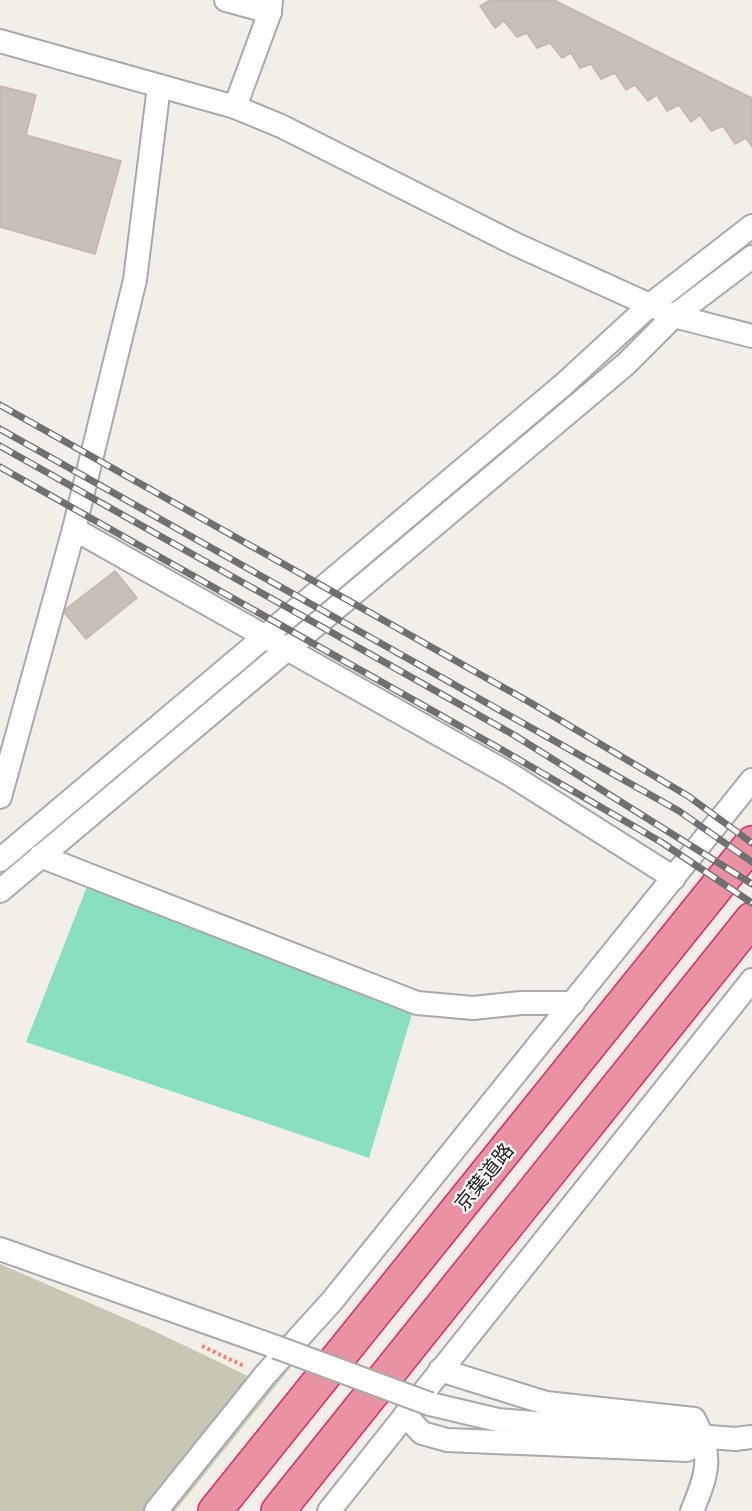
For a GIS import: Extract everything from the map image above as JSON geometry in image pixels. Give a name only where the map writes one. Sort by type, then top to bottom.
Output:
[{"type":"highway","name":"京葉道路","points":[[215,1511],[752,843]]},
{"type":"highway","points":[[278,1511],[752,919]]},
{"type":"street","points":[[226,0],[270,6],[235,107]]},
{"type":"street","points":[[0,41],[235,107],[281,126],[515,244],[674,316],[752,336]]},
{"type":"street","points":[[0,797],[74,529],[135,280],[159,86]]},
{"type":"street","points":[[752,226],[650,305],[563,385],[0,859],[6,886],[626,364],[674,316],[752,257]]},
{"type":"street","points":[[74,529],[511,775],[674,878]]},
{"type":"street","points":[[156,1511],[265,1375],[332,1301],[752,780]]},
{"type":"street","points":[[40,856],[417,1003],[472,1008],[520,1003],[573,1003]]},
{"type":"street","points":[[329,1511],[752,980]]},
{"type":"street","points":[[0,1249],[430,1404],[498,1420],[735,1439],[752,1437]]},
{"type":"street","points":[[440,1370],[546,1402],[694,1419],[704,1436],[707,1475],[692,1511]]},
{"type":"street","points":[[405,1415],[422,1433],[447,1440],[687,1450],[704,1436]]},
{"type":"shaded area","points":[[0,1264],[152,1330],[252,1378],[347,1297],[175,1511],[0,1511]]},
{"type":"green space","points":[[88,884],[415,1004],[369,1158],[26,1042]]},
{"type":"building","points":[[490,0],[554,0],[752,98],[752,147],[746,138],[735,144],[723,126],[711,131],[700,115],[691,122],[679,105],[667,111],[657,95],[648,101],[635,85],[626,90],[615,73],[601,79],[591,64],[580,68],[571,53],[562,58],[550,43],[537,48],[527,33],[517,37],[504,21],[495,28],[480,6]]},
{"type":"building","points":[[0,86],[36,95],[26,135],[121,161],[95,254],[0,227]]},
{"type":"building","points":[[115,571],[137,598],[86,639],[63,611]]},
{"type":"railway","points":[[0,405],[531,703],[688,796],[752,843]]},
{"type":"railway","points":[[0,429],[679,811],[752,862]]},
{"type":"railway","points":[[0,446],[514,735],[752,884]]},
{"type":"railway","points":[[0,467],[661,842],[752,903]]}]
